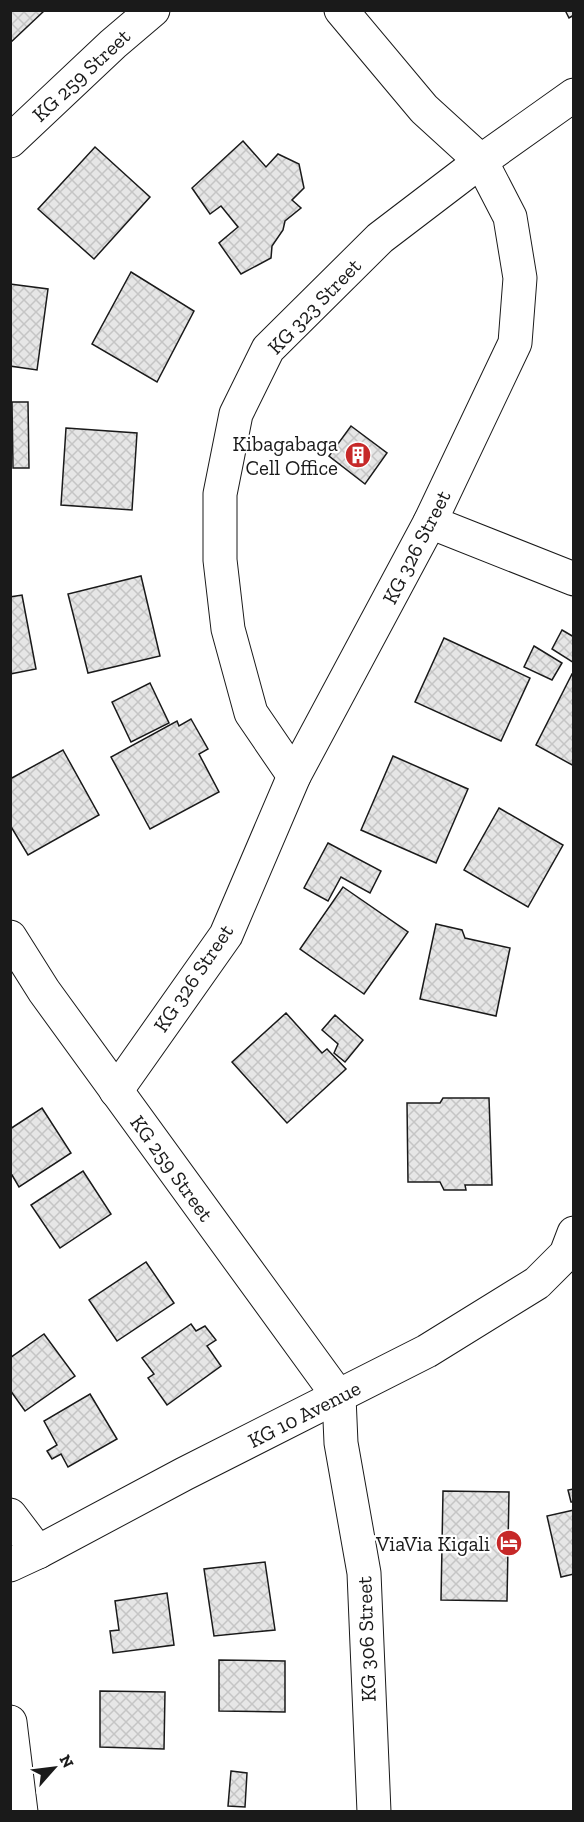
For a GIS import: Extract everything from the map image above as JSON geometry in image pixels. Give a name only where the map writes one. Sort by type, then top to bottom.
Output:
[{"type":"street","name":"KG 259 Street","points":[[10,141],[113,44],[153,10]]},
{"type":"street","name":"KG 326 Street","points":[[116,1091],[226,935],[294,776],[430,522],[515,343],[520,278],[510,217],[481,161],[424,109],[341,10]]},
{"type":"street","name":"KG 323 Street","points":[[294,776],[251,713],[228,629],[220,560],[220,495],[236,414],[268,349],[380,238],[573,95]]},
{"type":"street","points":[[430,522],[573,579]]},
{"type":"street","name":"KG 259 Street","points":[[10,937],[44,991],[339,1397]]},
{"type":"street","name":"KG 10 Avenue","points":[[24,1558],[427,1351],[537,1283],[566,1254],[573,1233]]},
{"type":"street","name":"KG 306 Street","points":[[339,1397],[341,1443],[364,1574],[374,1812]]},
{"type":"street","points":[[10,1515],[24,1558]]},
{"type":"street","points":[[10,1722],[21,1812]]},
{"type":"building","points":[[10,10],[45,10],[10,43]]},
{"type":"building","points":[[565,10],[574,10],[574,15],[569,18]]},
{"type":"building","points":[[243,141],[266,167],[278,154],[299,164],[304,188],[292,200],[301,208],[285,221],[283,230],[272,246],[271,258],[241,274],[219,243],[238,227],[221,206],[210,214],[192,188]]},
{"type":"building","points":[[95,147],[150,197],[94,259],[38,209]]},
{"type":"building","points":[[131,272],[194,311],[157,382],[92,344]]},
{"type":"building","points":[[10,284],[48,289],[37,370],[10,366]]},
{"type":"building","points":[[12,402],[28,402],[29,468],[13,468]]},
{"type":"building","name":"Kibagabaga Cell Office","points":[[351,426],[387,453],[365,484],[329,456]]},
{"type":"building","points":[[66,428],[137,433],[132,510],[61,505]]},
{"type":"building","points":[[141,576],[160,656],[88,673],[68,594]]},
{"type":"building","points":[[22,595],[36,669],[10,674],[10,597]]},
{"type":"building","points":[[562,630],[574,637],[574,663],[552,649]]},
{"type":"building","points":[[444,638],[530,678],[501,741],[415,702]]},
{"type":"building","points":[[534,646],[562,663],[552,680],[524,667]]},
{"type":"building","points":[[572,674],[574,675],[574,766],[536,745]]},
{"type":"building","points":[[150,683],[169,723],[131,742],[112,702]]},
{"type":"building","points":[[191,719],[208,749],[199,754],[219,792],[150,829],[111,757],[177,721],[179,726]]},
{"type":"building","points":[[63,750],[99,815],[28,855],[10,825],[10,779]]},
{"type":"building","points":[[393,756],[468,789],[436,863],[361,830]]},
{"type":"building","points":[[499,808],[563,845],[528,907],[464,870]]},
{"type":"building","points":[[328,843],[381,871],[370,893],[341,877],[328,901],[304,888]]},
{"type":"building","points":[[343,887],[408,932],[364,994],[300,949]]},
{"type":"building","points":[[436,924],[462,930],[465,938],[510,948],[496,1016],[420,999]]},
{"type":"building","points":[[286,1013],[322,1053],[327,1049],[346,1069],[287,1123],[232,1062]]},
{"type":"building","points":[[335,1015],[363,1040],[345,1062],[334,1053],[338,1044],[322,1030]]},
{"type":"building","points":[[443,1098],[489,1098],[492,1185],[465,1185],[466,1190],[444,1190],[440,1182],[408,1182],[407,1103],[440,1103]]},
{"type":"building","points":[[42,1108],[71,1153],[19,1187],[12,1175],[10,1176],[10,1129]]},
{"type":"building","points":[[83,1171],[111,1214],[60,1248],[31,1205]]},
{"type":"building","points":[[146,1262],[174,1303],[117,1341],[89,1300]]},
{"type":"building","points":[[191,1324],[196,1331],[205,1326],[216,1340],[207,1346],[221,1366],[167,1405],[148,1378],[154,1374],[142,1358]]},
{"type":"building","points":[[44,1334],[75,1376],[25,1411],[10,1390],[10,1358]]},
{"type":"building","points":[[90,1394],[117,1439],[68,1467],[61,1454],[52,1459],[47,1451],[57,1445],[44,1421]]},
{"type":"building","points":[[574,1489],[574,1502],[571,1502],[568,1490]]},
{"type":"building","points":[[443,1491],[509,1492],[507,1601],[441,1600]]},
{"type":"building","points":[[574,1510],[574,1574],[561,1577],[547,1516]]},
{"type":"building","points":[[265,1562],[275,1630],[214,1636],[204,1569]]},
{"type":"building","points":[[167,1593],[174,1645],[113,1653],[110,1631],[119,1630],[115,1601]]},
{"type":"building","points":[[219,1660],[285,1661],[285,1712],[219,1711]]},
{"type":"building","points":[[100,1691],[165,1692],[164,1749],[100,1747]]},
{"type":"building","points":[[231,1771],[247,1773],[245,1807],[228,1806]]},
{"type":"place","name":"Kibagabaga Cell Office","points":[[358,455]]},
{"type":"place","name":"ViaVia Kigali","points":[[509,1543]]}]
